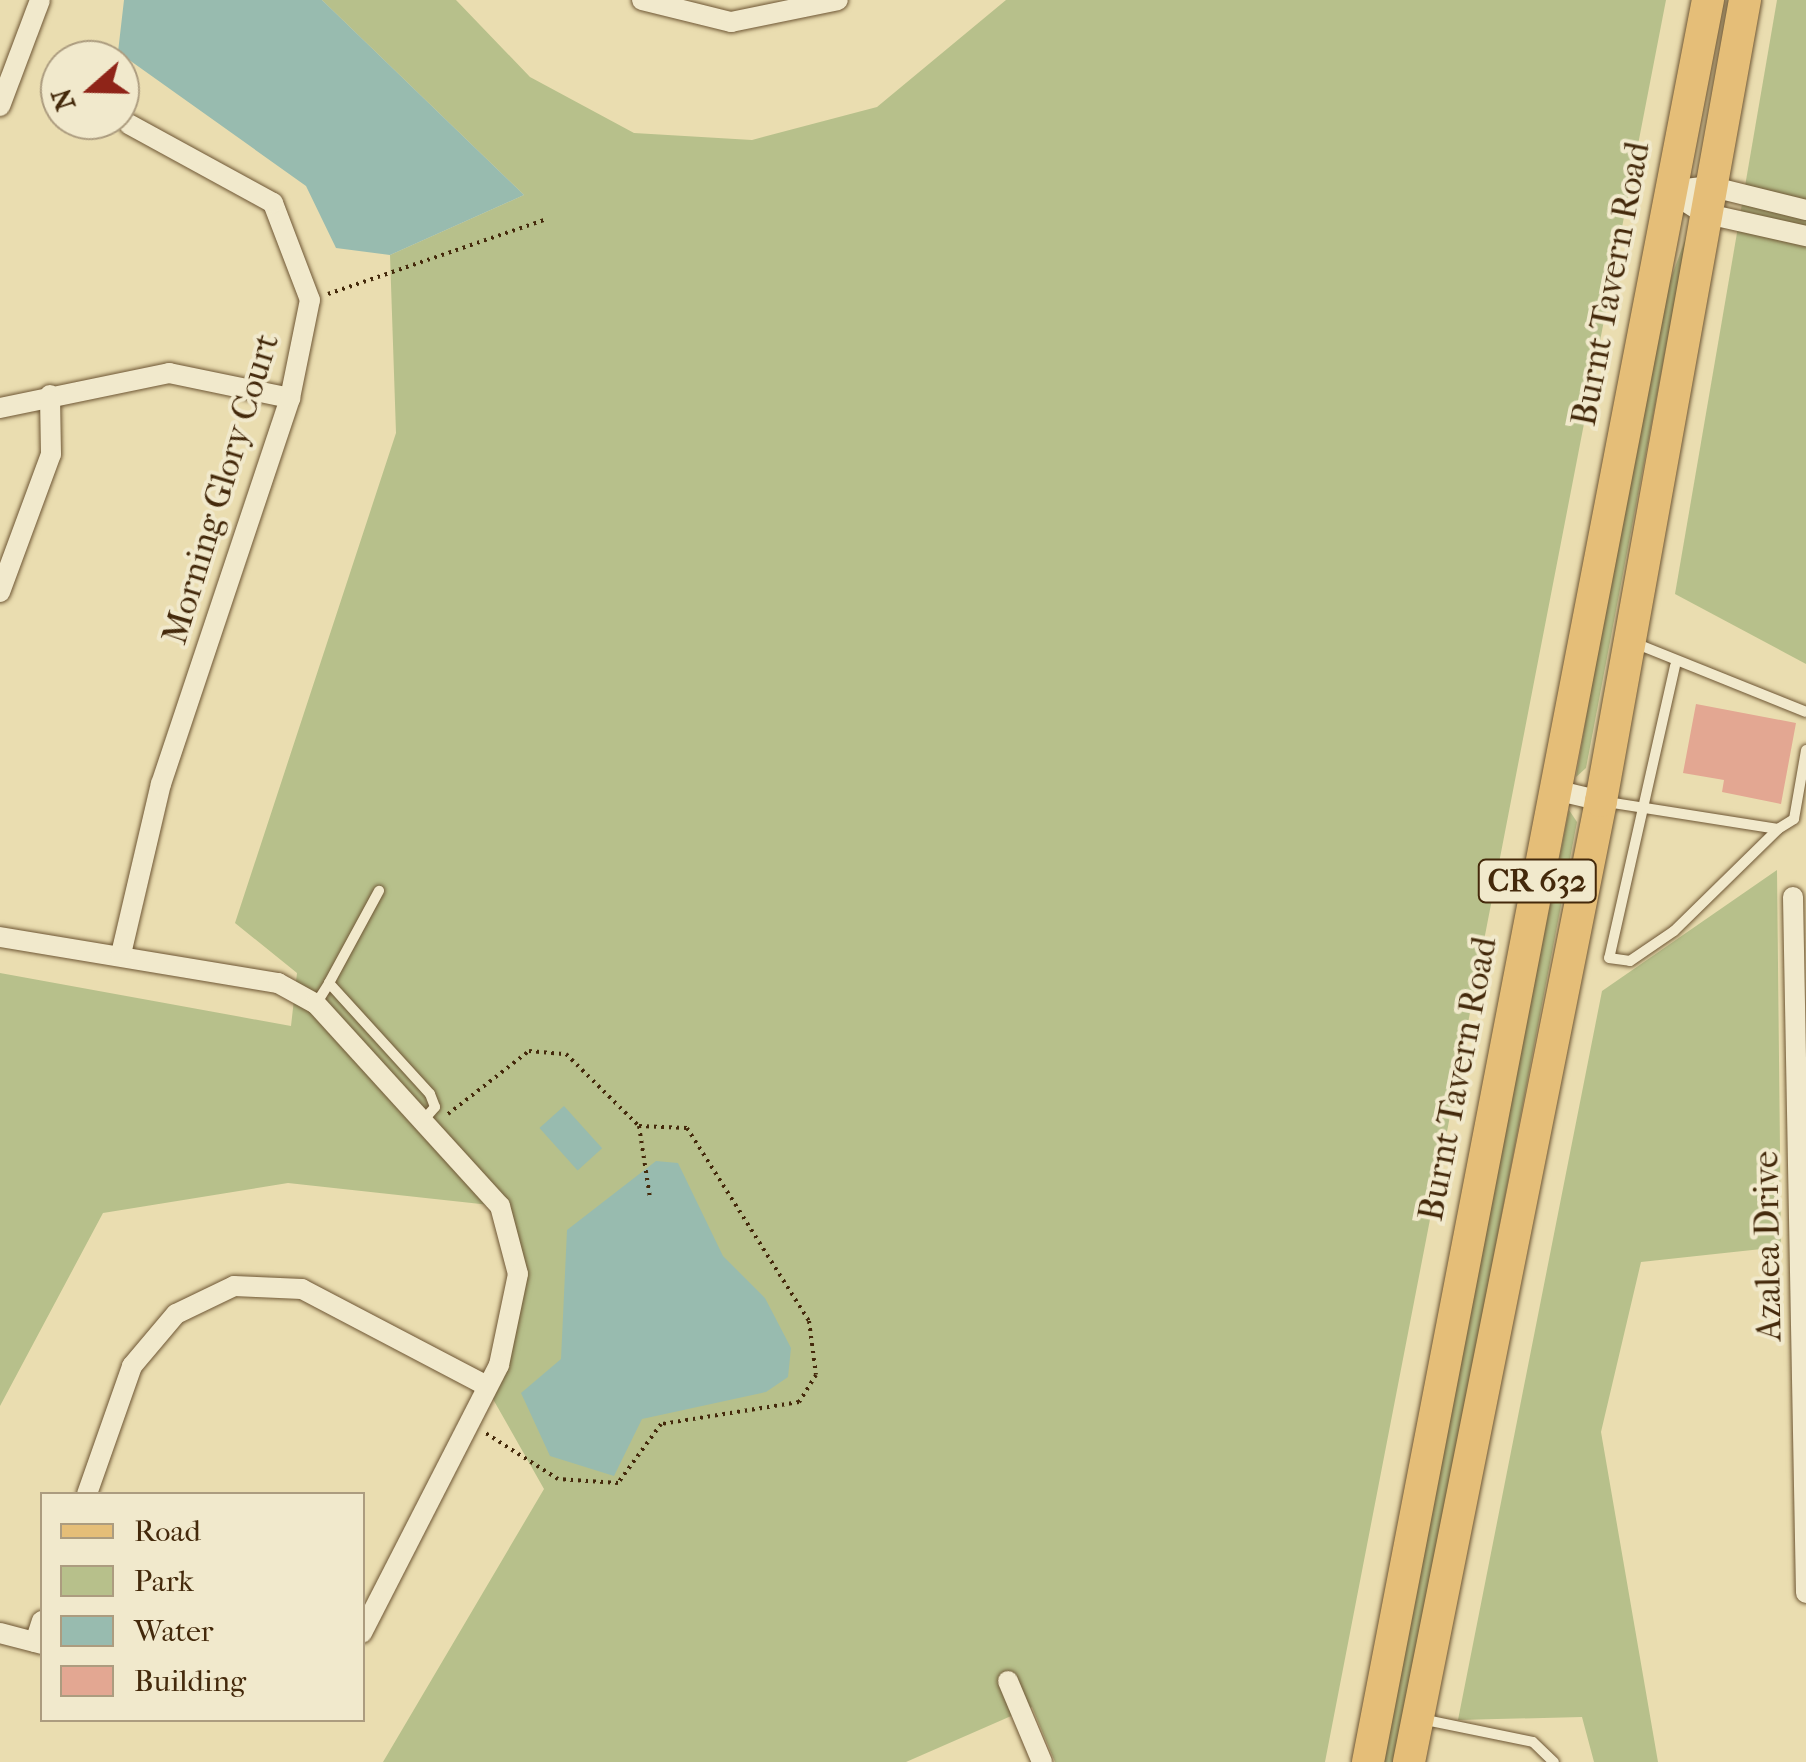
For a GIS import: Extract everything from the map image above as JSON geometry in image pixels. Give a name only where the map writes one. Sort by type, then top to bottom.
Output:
[{"type":"main road","name":"Burnt Tavern Road","points":[[1368,1762],[1708,0]]},
{"type":"main road","name":"CR 632","points":[[1409,1762],[1601,801],[1706,200],[1746,0]]},
{"type":"street","points":[[0,106],[40,0]]},
{"type":"street","points":[[642,0],[731,22],[838,0]]},
{"type":"street","name":"Morning Glory Court","points":[[121,954],[161,784],[290,398],[310,300],[273,203],[140,130]]},
{"type":"street","points":[[1669,192],[1706,200],[1806,210]]},
{"type":"street","points":[[1706,200],[1806,236]]},
{"type":"street","points":[[0,408],[50,394],[169,373],[290,398]]},
{"type":"street","points":[[0,592],[51,454],[50,394]]},
{"type":"street","points":[[1555,790],[1601,801]]},
{"type":"street","name":"Azalea Drive","points":[[1793,897],[1806,1593]]},
{"type":"street","points":[[0,937],[278,983],[316,1004],[500,1206],[518,1274],[499,1366],[485,1385],[365,1627]]},
{"type":"street","points":[[88,1492],[132,1366],[176,1314],[234,1286],[302,1289],[485,1385]]},
{"type":"street","points":[[0,1634],[40,1636]]},
{"type":"street","points":[[1008,1681],[1042,1762]]},
{"type":"lane","points":[[1629,640],[1675,666],[1806,712]]},
{"type":"lane","points":[[1675,666],[1638,807],[1609,958],[1618,965],[1674,931],[1778,829],[1794,819],[1806,750]]},
{"type":"lane","points":[[1601,801],[1778,829]]},
{"type":"lane","points":[[316,1004],[379,891]]},
{"type":"lane","points":[[329,983],[430,1094],[436,1107],[427,1124]]},
{"type":"lane","points":[[1418,1718],[1533,1742],[1554,1762]]},
{"type":"path","points":[[310,300],[548,219]]},
{"type":"path","points":[[427,1124],[530,1051],[566,1054],[639,1126],[650,1198]]},
{"type":"path","points":[[468,1421],[558,1479],[618,1483],[661,1424],[799,1402],[816,1376],[810,1321],[686,1128],[639,1126]]},
{"type":"green space","points":[[322,0],[456,0],[530,77],[634,133],[752,140],[877,107],[1006,0],[1666,0],[1325,1762],[1055,1762],[1032,1707],[906,1762],[383,1762],[544,1489],[485,1385],[518,1274],[499,1206],[288,1183],[103,1213],[0,1406],[0,973],[291,1026],[297,973],[235,923],[396,433],[390,255],[524,195]]},
{"type":"green space","points":[[1777,0],[1806,0],[1806,664],[1675,594]]},
{"type":"green space","points":[[1688,232],[1586,768],[1576,777],[1653,327]]},
{"type":"green space","points":[[1569,810],[1577,822],[1406,1713],[1396,1762],[1379,1762]]},
{"type":"green space","points":[[1777,870],[1781,1247],[1641,1262],[1601,1432],[1658,1762],[1594,1762],[1582,1717],[1458,1720],[1602,991]]},
{"type":"water","points":[[124,0],[322,0],[524,195],[390,255],[336,248],[306,186],[140,68],[140,40],[119,40]]},
{"type":"water","points":[[564,1106],[602,1148],[578,1170],[539,1128]]},
{"type":"water","points":[[656,1161],[678,1163],[723,1256],[765,1298],[791,1348],[788,1377],[766,1392],[642,1419],[614,1476],[550,1456],[521,1393],[561,1359],[567,1230]]},
{"type":"building","points":[[1696,704],[1796,723],[1781,804],[1722,792],[1724,780],[1683,773]]}]
